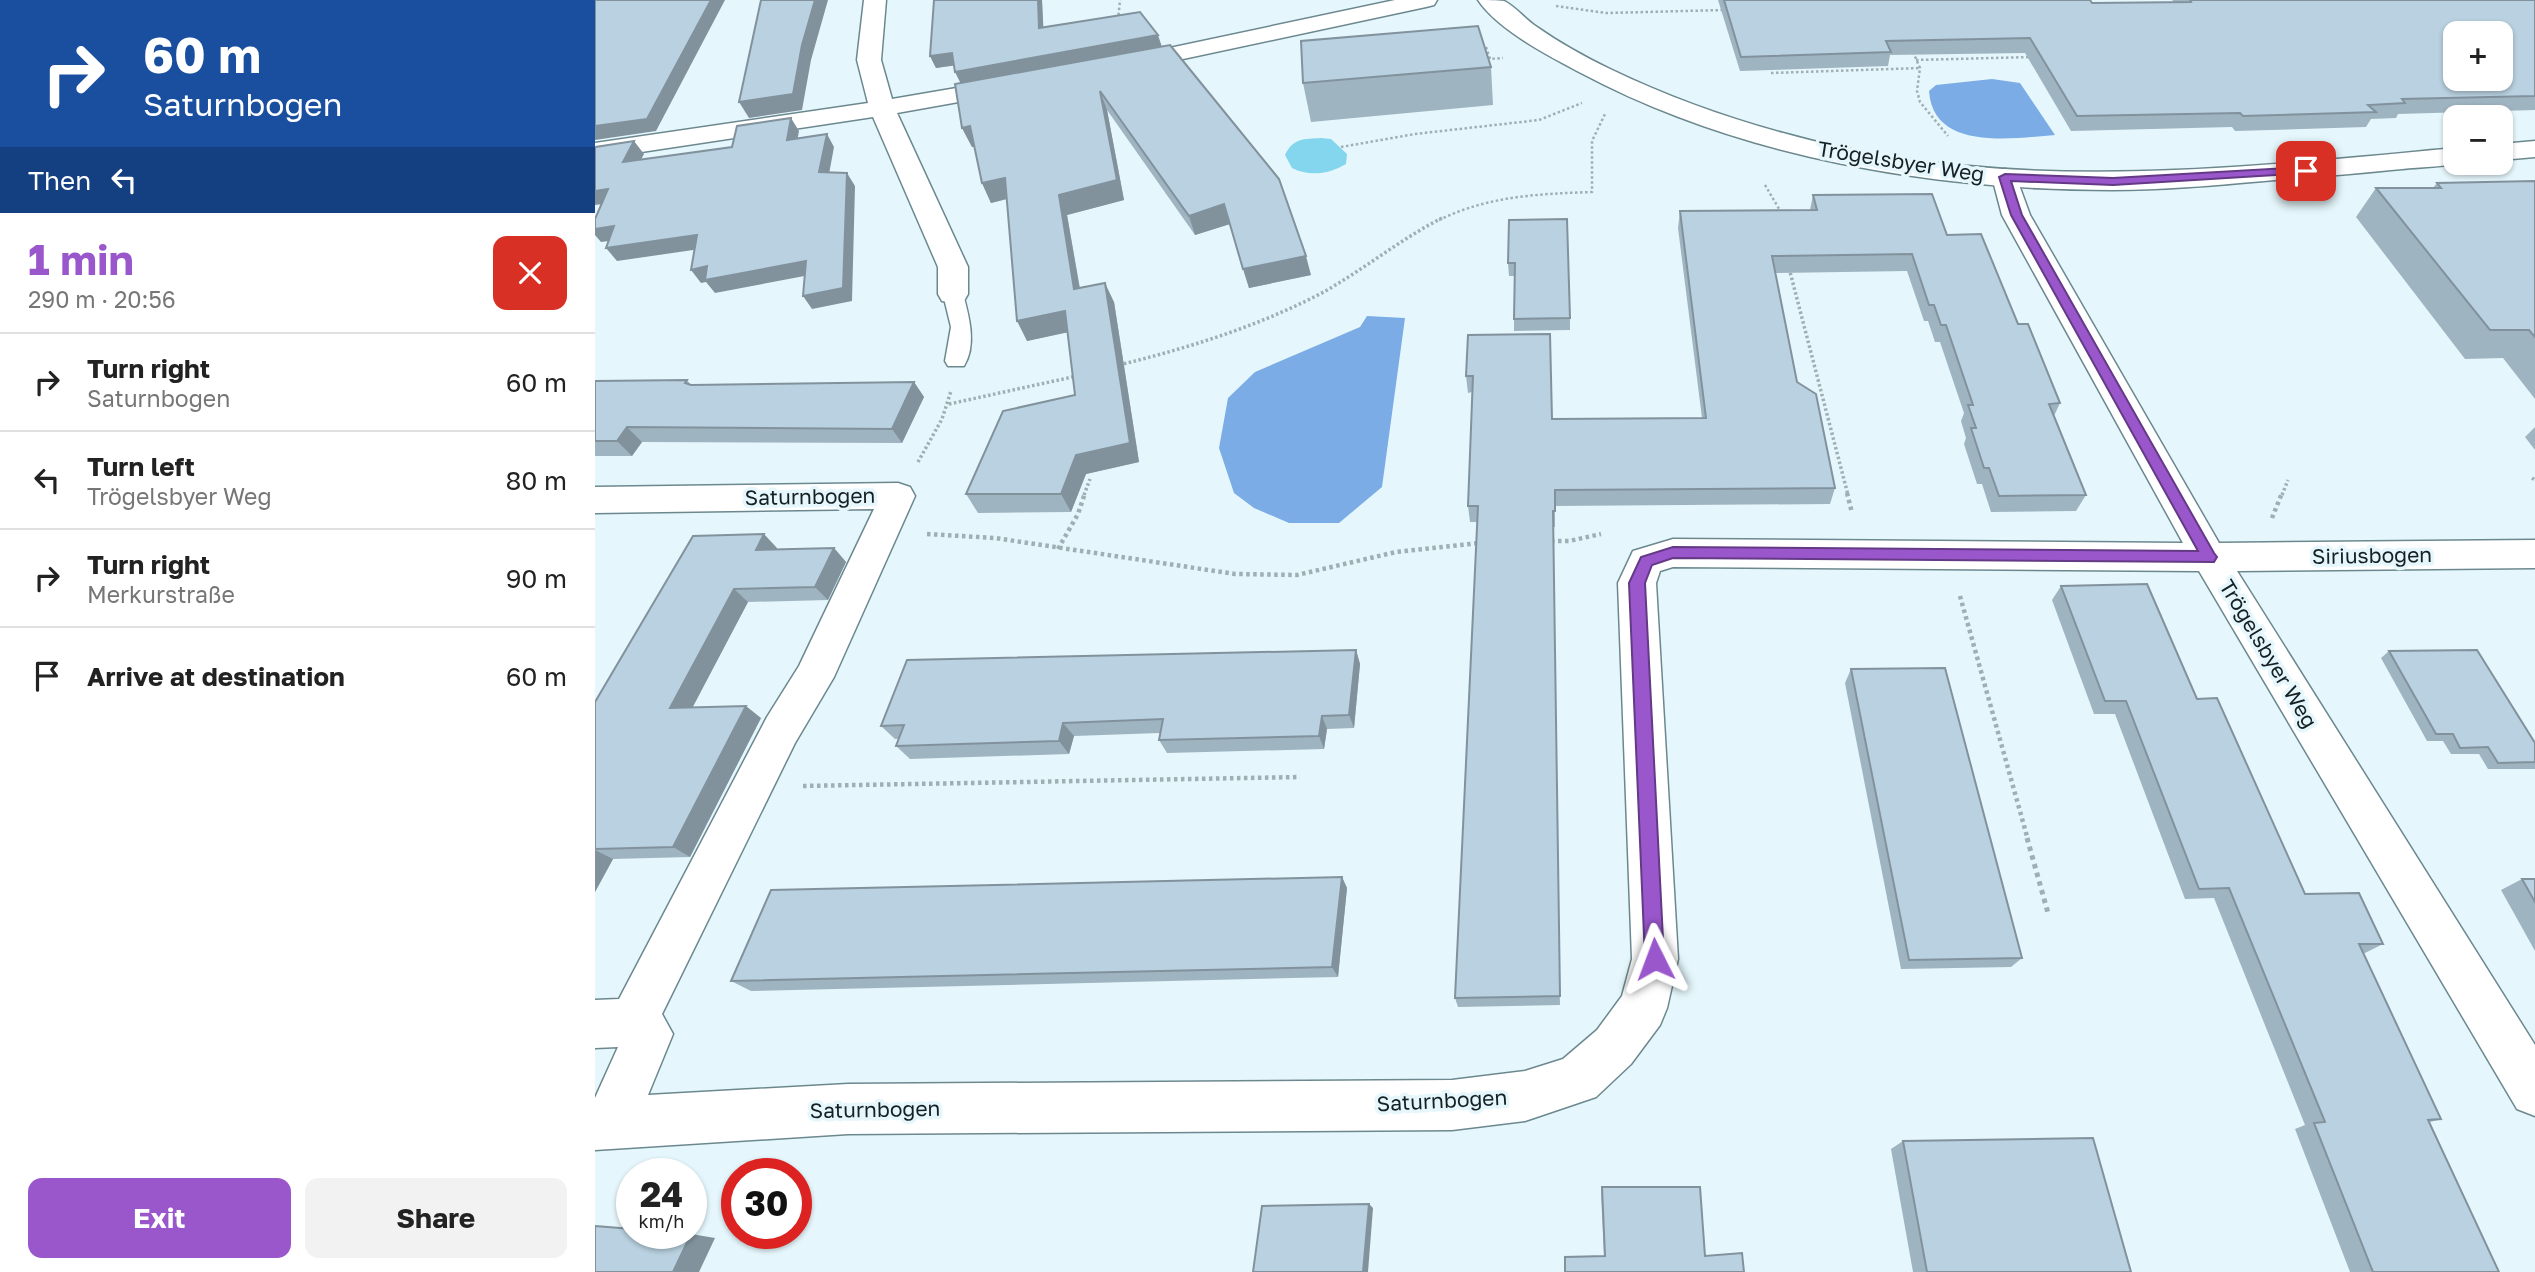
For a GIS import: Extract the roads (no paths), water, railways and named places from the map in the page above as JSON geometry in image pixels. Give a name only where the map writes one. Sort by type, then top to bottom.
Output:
[{"type":"street","points":[[875,0],[869,60],[882,108],[953,267],[953,294]]},
{"type":"street","points":[[1098,69],[1426,0]]},
{"type":"street","name":"Trögelsbyer Weg","points":[[1498,8],[1558,52],[1622,85],[1699,116],[1798,145],[1901,165],[2005,177],[2016,215],[2209,557],[2535,1091]]},
{"type":"street","points":[[595,152],[1032,82]]},
{"type":"street","points":[[2513,151],[2535,149]]},
{"type":"street","points":[[2005,177],[2113,182],[2306,171],[2443,157]]},
{"type":"street","name":"Saturnbogen","points":[[595,500],[898,496],[814,677],[781,730],[753,787],[614,1023],[649,1034],[603,1123]]},
{"type":"street","name":"Saturnbogen","points":[[603,1123],[848,1109],[1452,1105],[1525,1096],[1578,1079],[1614,1047],[1643,1008],[1655,959],[1637,583],[1646,561],[1673,553],[2209,557]]},
{"type":"street","name":"Siriusbogen","points":[[2209,557],[2535,554]]},
{"type":"lane","points":[[953,294],[961,327],[956,361]]}]
